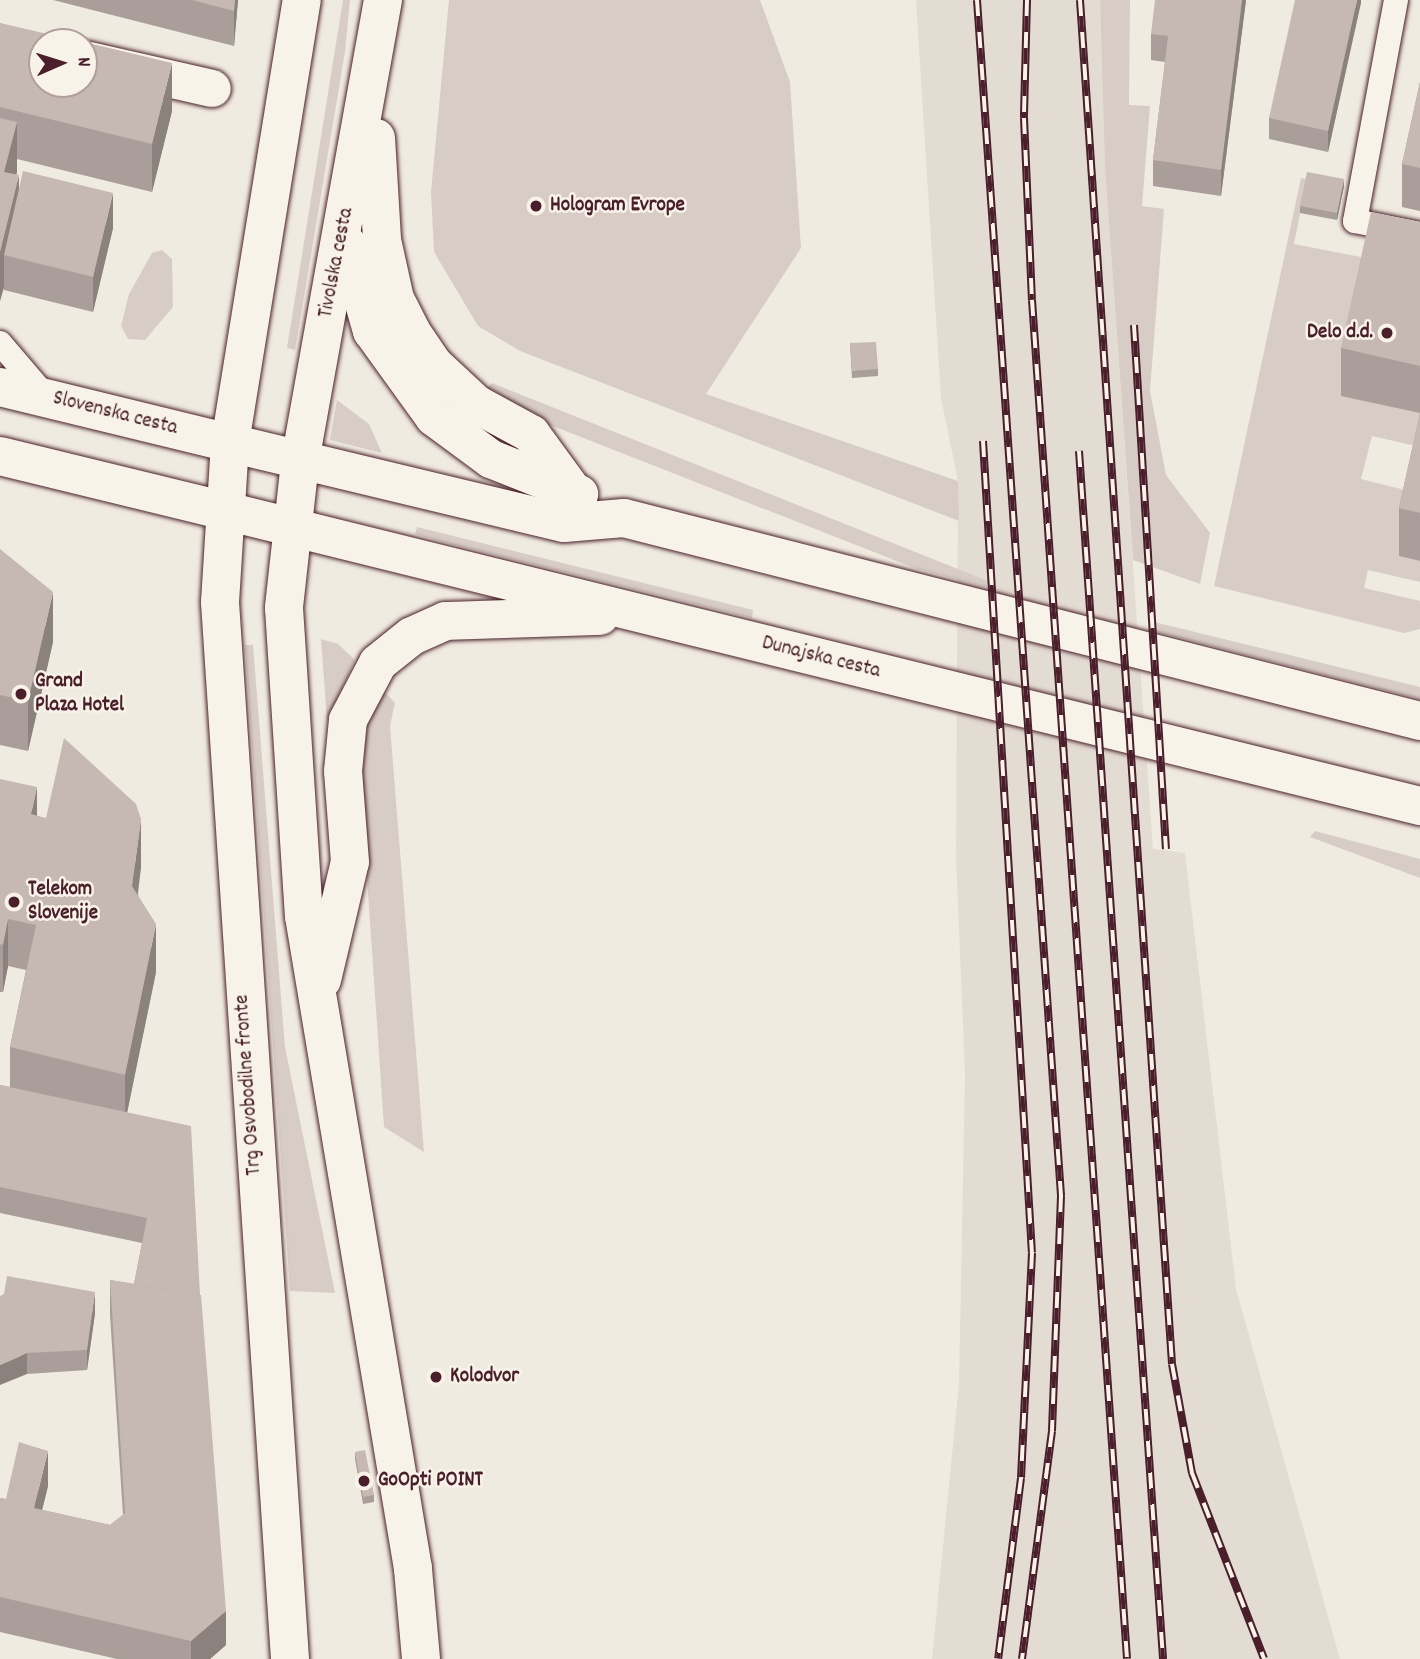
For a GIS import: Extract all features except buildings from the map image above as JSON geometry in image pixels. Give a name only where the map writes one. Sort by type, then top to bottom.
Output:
[{"type":"main road","points":[[0,456],[222,510],[230,443],[302,0]]},
{"type":"main road","name":"Tivolska cesta","points":[[290,527],[377,52],[383,0]]},
{"type":"main road","points":[[377,52],[379,206],[396,299],[443,375],[476,404],[531,434],[572,490]]},
{"type":"main road","points":[[345,221],[365,316],[410,390],[480,453],[572,490],[624,518],[1420,721]]},
{"type":"main road","name":"Slovenska cesta","points":[[0,387],[230,443]]},
{"type":"main road","points":[[230,443],[300,462],[564,523],[624,518]]},
{"type":"main road","name":"Dunajska cesta","points":[[222,510],[1420,806]]},
{"type":"main road","name":"Trg Osvobodilne fronte","points":[[222,510],[223,719],[290,1659]]},
{"type":"main road","points":[[290,527],[285,651],[304,916],[413,1569],[421,1659]]},
{"type":"main road","points":[[318,995],[350,862],[343,771],[348,720],[378,663],[412,636],[446,621],[644,615]]},
{"type":"street","points":[[98,62],[212,88]]},
{"type":"lane","points":[[1396,0],[1356,221],[1420,234]]},
{"type":"lane","points":[[0,342],[47,398]]},
{"type":"shaded area","points":[[343,0],[350,0],[345,52],[295,350],[287,348]]},
{"type":"shaded area","points":[[449,0],[760,0],[790,82],[801,248],[706,394],[958,481],[959,521],[520,351],[478,326],[434,252],[431,192]]},
{"type":"shaded area","points":[[916,0],[1100,0],[1105,169],[1153,849],[1185,853],[1236,1289],[1340,1659],[932,1659],[959,1383],[965,1074],[956,857],[958,481],[941,398]]},
{"type":"shaded area","points":[[1100,0],[1130,0],[1129,105],[1150,106],[1142,206],[1164,209],[1150,391],[1166,475],[1210,533],[1200,584],[1133,560],[1105,169]]},
{"type":"shaded area","points":[[1301,178],[1307,179],[1294,244],[1371,259],[1420,414],[1420,447],[1372,436],[1361,479],[1413,492],[1400,556],[1420,561],[1420,582],[1368,570],[1364,588],[1420,601],[1420,629],[1404,633],[1214,586]]},
{"type":"shaded area","points":[[162,250],[172,259],[173,307],[145,340],[128,339],[121,326],[129,294],[152,253]]},
{"type":"shaded area","points":[[492,383],[988,581],[987,587],[917,569],[530,417],[484,391]]},
{"type":"shaded area","points":[[337,400],[369,424],[382,453],[330,440]]},
{"type":"shaded area","points":[[417,527],[753,610],[752,618],[447,543],[415,534]]},
{"type":"shaded area","points":[[1150,621],[1420,687],[1420,699],[1150,630]]},
{"type":"shaded area","points":[[321,639],[338,644],[355,660],[327,721]]},
{"type":"shaded area","points":[[245,645],[253,645],[285,1047],[335,1293],[290,1291]]},
{"type":"shaded area","points":[[381,688],[395,703],[390,726],[424,1152],[384,1127],[359,761],[363,728]]},
{"type":"shaded area","points":[[1315,831],[1420,859],[1420,878],[1310,837]]},
{"type":"railway","points":[[977,0],[1061,1196],[1052,1431],[1022,1659]]},
{"type":"railway","points":[[1027,0],[1024,118],[1032,300],[1127,1659]]},
{"type":"railway","points":[[1080,0],[1172,1364],[1192,1473],[1264,1659]]},
{"type":"railway","points":[[1134,325],[1166,849]]},
{"type":"railway","points":[[983,441],[1032,1253],[1021,1478],[998,1659]]},
{"type":"railway","points":[[1079,451],[1163,1659]]},
{"type":"place","name":"Hologram Evrope","points":[[536,206]]},
{"type":"place","name":"Delo d.d.","points":[[1387,333]]},
{"type":"place","name":"Grand Plaza Hotel","points":[[21,694]]},
{"type":"place","name":"Telekom Slovenije","points":[[14,902]]},
{"type":"place","name":"Kolodvor","points":[[436,1377]]},
{"type":"place","name":"GoOpti POINT","points":[[364,1481]]}]
